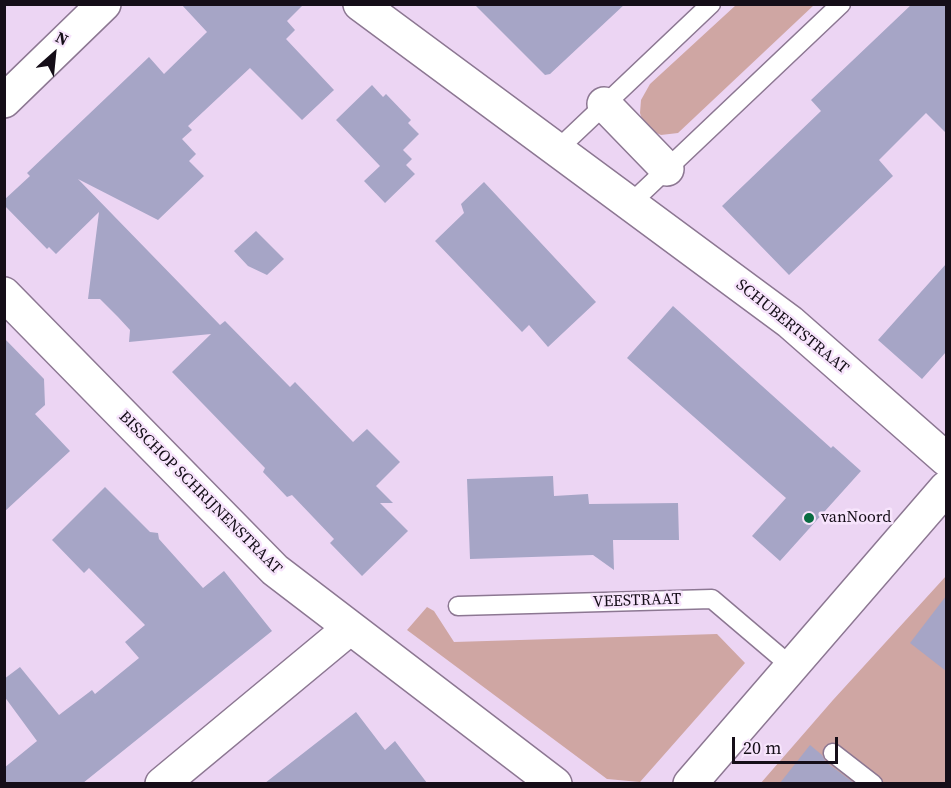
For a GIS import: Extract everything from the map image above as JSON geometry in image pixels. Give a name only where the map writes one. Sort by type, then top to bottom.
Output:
[{"type":"street","points":[[6,97],[104,4]]},
{"type":"street","name":"SCHUBERTSTRAAT","points":[[360,4],[790,322],[946,459]]},
{"type":"street","points":[[604,104],[667,169]]},
{"type":"street","name":"BISSCHOP SCHRIJNENSTRAAT","points":[[4,294],[274,570],[555,783]]},
{"type":"street","points":[[690,783],[946,488]]},
{"type":"street","points":[[162,783],[351,628]]},
{"type":"lane","points":[[558,149],[711,4]]},
{"type":"lane","points":[[631,203],[841,4]]},
{"type":"lane","name":"VEESTRAAT","points":[[458,606],[712,599],[792,667]]},
{"type":"lane","points":[[832,753],[873,783]]},
{"type":"shaded area","points":[[736,5],[814,5],[678,133],[661,135],[645,128],[640,113],[641,100],[650,84]]},
{"type":"shaded area","points":[[946,576],[946,783],[760,784],[833,700]]},
{"type":"shaded area","points":[[427,607],[434,611],[454,642],[717,634],[745,663],[640,782],[607,779],[407,630]]},
{"type":"building","points":[[181,4],[304,4],[287,21],[295,30],[286,39],[334,90],[302,120],[250,68],[188,126],[192,130],[182,139],[196,154],[189,161],[204,176],[158,220],[78,179],[220,325],[225,321],[290,387],[295,382],[353,442],[367,429],[400,462],[376,486],[393,503],[380,503],[408,531],[362,576],[330,543],[334,539],[292,495],[287,497],[263,472],[265,468],[172,372],[211,334],[129,342],[130,330],[118,317],[100,299],[88,299],[99,212],[56,254],[49,247],[47,249],[4,205],[4,200],[30,176],[27,173],[149,57],[164,74],[207,32]]},
{"type":"building","points":[[474,4],[625,4],[550,74],[545,75]]},
{"type":"building","points":[[912,4],[946,4],[946,133],[926,113],[879,160],[893,176],[789,275],[722,206],[821,111],[811,100]]},
{"type":"building","points":[[372,85],[383,97],[386,94],[411,120],[408,123],[419,134],[403,150],[412,159],[406,165],[415,174],[385,203],[364,181],[380,166],[336,120]]},
{"type":"building","points":[[484,182],[596,302],[548,347],[529,325],[522,332],[435,241],[464,213],[461,204]]},
{"type":"building","points":[[256,231],[284,259],[267,275],[248,266],[234,251]]},
{"type":"building","points":[[946,264],[946,352],[922,379],[878,340]]},
{"type":"building","points":[[673,306],[831,448],[833,446],[861,471],[780,561],[752,536],[786,498],[627,358]]},
{"type":"building","points":[[4,338],[44,379],[45,405],[35,414],[70,451],[4,512]]},
{"type":"building","points":[[553,476],[554,496],[588,494],[589,504],[678,503],[679,540],[613,540],[614,570],[593,555],[470,559],[467,479]]},
{"type":"building","points":[[105,487],[150,532],[158,533],[159,539],[203,588],[224,571],[272,631],[83,783],[4,783],[4,768],[37,741],[4,696],[4,679],[20,667],[59,715],[92,690],[95,694],[139,658],[125,642],[145,625],[89,568],[84,573],[52,540]]},
{"type":"building","points":[[946,596],[946,671],[910,643]]},
{"type":"building","points":[[356,712],[385,750],[395,741],[427,783],[265,783]]},
{"type":"building","points":[[810,745],[822,755],[826,762],[854,783],[780,783]]},
{"type":"place","name":"vanNoord","points":[[809,518]]}]
